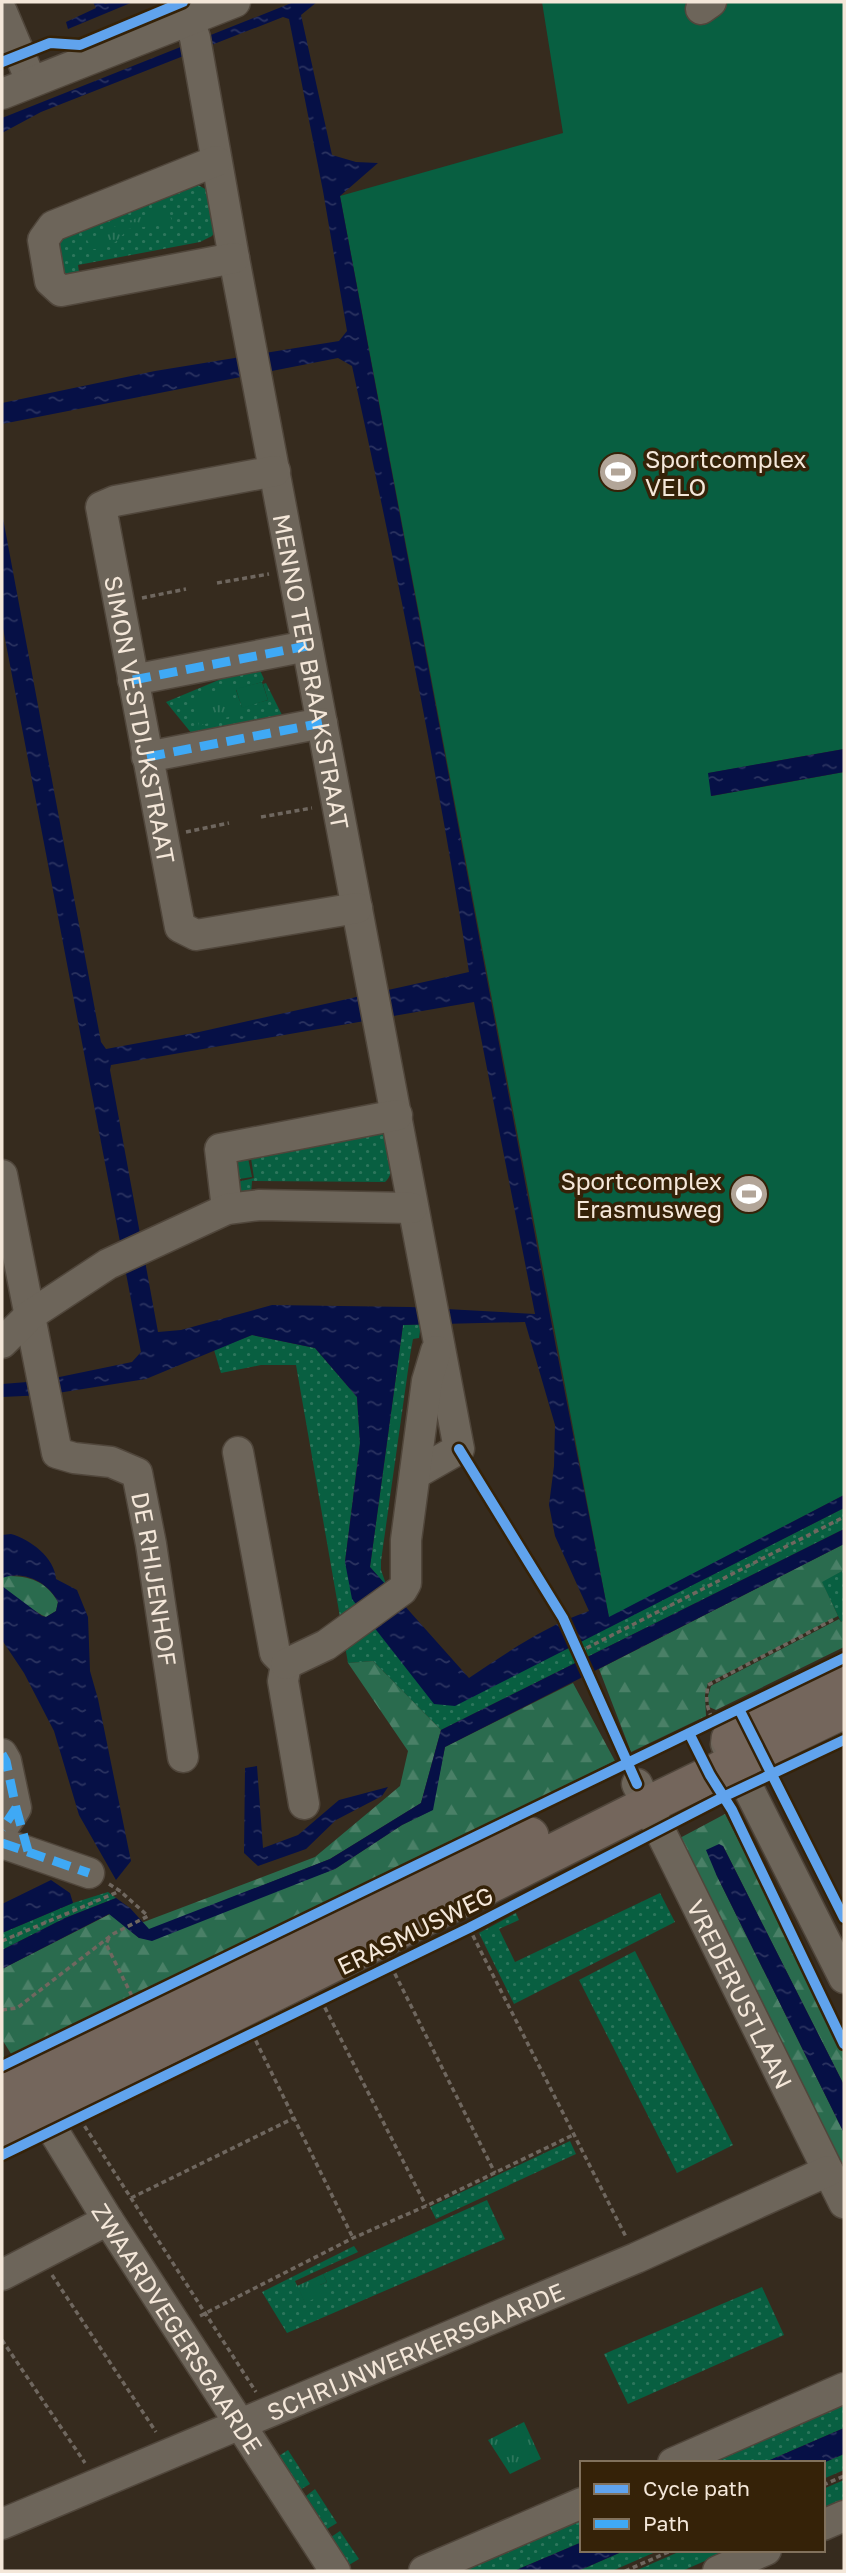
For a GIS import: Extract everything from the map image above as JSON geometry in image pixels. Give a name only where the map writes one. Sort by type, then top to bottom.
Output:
[{"type":"main road","name":"ERASMUSWEG","points":[[2,2129],[40,2106],[643,1795],[721,1736],[844,1677]]},
{"type":"main road","name":"ERASMUSWEG","points":[[721,1736],[844,1710]]},
{"type":"street","points":[[2,94],[31,81],[194,38],[235,2]]},
{"type":"street","points":[[2,12],[31,81]]},
{"type":"street","name":"MENNO TER BRAAKSTRAAT","points":[[194,38],[458,1448],[415,1474]]},
{"type":"street","points":[[216,161],[53,226],[43,240],[50,281],[61,291],[234,258]]},
{"type":"street","name":"SIMON VESTDIJKSTRAAT","points":[[275,471],[115,501],[101,506],[147,757],[180,927],[196,935],[357,908]]},
{"type":"street","points":[[133,680],[307,646]]},
{"type":"street","points":[[147,757],[322,723]]},
{"type":"street","points":[[227,1209],[220,1149],[397,1115]]},
{"type":"street","name":"DE RHIJENHOF","points":[[2,1174],[57,1453],[74,1458],[111,1462],[137,1474],[151,1544],[183,1757]]},
{"type":"street","points":[[2,1343],[29,1316],[108,1264],[227,1209],[260,1205],[412,1208]]},
{"type":"street","name":"MENNO TER BRAAKSTRAAT","points":[[286,1664],[326,1645],[402,1590],[406,1583],[406,1540],[427,1381],[438,1340]]},
{"type":"street","points":[[238,1452],[275,1653],[286,1664],[283,1681],[304,1804]]},
{"type":"street","points":[[721,1736],[844,1978]]},
{"type":"street","points":[[2,1754],[6,1761],[9,1818],[15,1847],[89,1872]]},
{"type":"street","name":"VREDERUSTLAAN","points":[[643,1795],[844,2203]]},
{"type":"street","name":"ZWAARDVEGERSGAARDE","points":[[40,2106],[108,2220],[335,2571]]},
{"type":"street","name":"SCHRIJNWERKERSGAARDE","points":[[2,2524],[636,2258],[828,2171]]},
{"type":"street","points":[[2,2275],[108,2220]]},
{"type":"street","points":[[678,2461],[844,2388]]},
{"type":"street","points":[[424,2571],[580,2504]]},
{"type":"street","points":[[825,2524],[844,2516]]},
{"type":"street","points":[[718,2571],[761,2552]]},
{"type":"path","points":[[217,583],[269,574]]},
{"type":"path","points":[[133,600],[186,589]]},
{"type":"path","points":[[261,817],[312,808]]},
{"type":"path","points":[[177,834],[229,823]]},
{"type":"path","points":[[579,1652],[844,1517]]},
{"type":"path","points":[[721,1736],[707,1707],[708,1685],[836,1618]]},
{"type":"path","points":[[2,1941],[120,1891],[148,1916],[113,1934],[17,2008],[2,2010]]},
{"type":"path","points":[[469,1928],[636,2258]]},
{"type":"path","points":[[113,1934],[106,1944],[135,2002]]},
{"type":"path","points":[[391,1966],[495,2174]]},
{"type":"path","points":[[123,2008],[147,1996]]},
{"type":"path","points":[[321,2000],[426,2206]]},
{"type":"path","points":[[239,2039],[263,2028]]},
{"type":"path","points":[[252,2034],[353,2238]]},
{"type":"path","points":[[40,2106],[92,2111]]},
{"type":"path","points":[[40,2106],[131,2198],[207,2312],[269,2413]]},
{"type":"path","points":[[131,2198],[294,2118]]},
{"type":"path","points":[[179,2329],[353,2238],[495,2174],[573,2135]]},
{"type":"path","points":[[39,2256],[171,2454]]},
{"type":"path","points":[[2,2340],[99,2484]]},
{"type":"path","points":[[825,2484],[844,2476]]},
{"type":"path","points":[[625,2571],[668,2552]]},
{"type":"green space","name":"Sportcomplex VELO","points":[[542,2],[844,2],[844,749],[709,773],[712,796],[844,772],[844,1495],[609,1618],[340,196],[563,133]]},
{"type":"green space","points":[[198,185],[207,190],[215,231],[212,236],[200,242],[78,265],[80,278],[66,276],[57,270],[58,235]]},
{"type":"green space","points":[[159,211],[170,215],[172,219],[167,224],[128,229],[117,241],[104,248],[92,249],[87,240],[122,223]]},
{"type":"green space","points":[[257,664],[264,679],[236,690],[242,707],[268,700],[263,684],[266,683],[282,715],[197,740],[166,702]]},
{"type":"green space","points":[[262,682],[268,700],[242,708],[236,689]]},
{"type":"green space","points":[[230,686],[238,714],[199,726],[191,699]]},
{"type":"green space","points":[[380,1131],[387,1142],[392,1164],[389,1178],[385,1182],[252,1181],[251,1195],[238,1191],[233,1183],[254,1178],[251,1158]]},
{"type":"green space","points":[[248,1158],[252,1177],[233,1180],[230,1162]]},
{"type":"green space","points":[[421,1324],[419,1338],[413,1339],[410,1356],[381,1561],[387,1587],[370,1567],[403,1325]]},
{"type":"green space","points":[[252,1335],[315,1348],[357,1397],[360,1443],[345,1562],[455,1705],[844,1508],[844,1529],[441,1730],[373,1661],[348,1663],[296,1365],[261,1365],[221,1373],[214,1350]]},
{"type":"green space","points":[[844,1544],[844,1570],[822,1582],[838,1616],[708,1683],[705,1695],[706,1716],[631,1752],[599,1669]]},
{"type":"green space","points":[[844,1570],[844,1620],[841,1622],[821,1581]]},
{"type":"green space","points":[[23,1577],[43,1585],[58,1602],[56,1611],[46,1617],[4,1590],[2,1578]]},
{"type":"green space","points":[[839,1619],[841,1622],[844,1620],[844,1647],[716,1710],[709,1707],[711,1686]]},
{"type":"green space","points":[[373,1661],[441,1730],[421,1803],[330,1859],[149,1930],[141,1923],[315,1857],[400,1786],[408,1751],[348,1663]]},
{"type":"green space","points":[[573,1683],[615,1761],[13,2057],[3,2041],[2,2061],[2,1969],[110,1914],[139,1938],[335,1869],[402,1825],[432,1810],[445,1747]]},
{"type":"green space","points":[[725,1814],[844,2047],[844,2085],[723,1846],[716,1874],[844,2133],[844,2174],[678,1839]]},
{"type":"green space","points":[[108,1892],[116,1898],[65,1918],[2,1950],[2,1933],[73,1903]]},
{"type":"green space","points":[[660,1893],[675,1922],[514,2004],[479,1933],[516,1913],[519,1920],[499,1929],[515,1962]]},
{"type":"green space","points":[[635,1951],[733,2145],[677,2173],[579,1980]]},
{"type":"green space","points":[[570,2141],[576,2154],[436,2219],[430,2207]]},
{"type":"green space","points":[[487,2200],[505,2239],[287,2333],[262,2292],[354,2246],[358,2252],[295,2281],[305,2302],[320,2285],[327,2282],[323,2274]]},
{"type":"green space","points":[[323,2274],[327,2282],[320,2285],[324,2294],[305,2303],[297,2286]]},
{"type":"green space","points":[[762,2287],[784,2335],[628,2404],[604,2354]]},
{"type":"green space","points":[[844,2404],[844,2428],[768,2461],[716,2461]]},
{"type":"green space","points":[[524,2422],[541,2459],[510,2474],[488,2440]]},
{"type":"green space","points":[[288,2450],[310,2484],[300,2490],[279,2456]]},
{"type":"green space","points":[[844,2454],[844,2470],[825,2478],[825,2462]]},
{"type":"green space","points":[[844,2480],[844,2501],[825,2509],[825,2488]]},
{"type":"green space","points":[[315,2489],[337,2523],[327,2529],[306,2496]]},
{"type":"green space","points":[[580,2520],[580,2543],[514,2571],[462,2571]]},
{"type":"green space","points":[[340,2531],[359,2559],[349,2565],[331,2537]]},
{"type":"green space","points":[[621,2552],[655,2552],[612,2571],[578,2571]]},
{"type":"green space","points":[[678,2552],[725,2552],[682,2571],[635,2571]]},
{"type":"water","points":[[93,2],[133,2],[68,29],[66,22],[96,8]]},
{"type":"water","points":[[294,2],[317,2],[301,15],[332,155],[356,162],[378,163],[340,196],[609,1617],[844,1495],[844,1508],[455,1706],[434,1704],[352,1599],[345,1562],[360,1443],[357,1397],[315,1348],[252,1335],[146,1379],[45,1395],[2,1397],[2,1384],[40,1381],[132,1362],[141,1352],[2,623],[2,513],[101,1042],[106,1049],[199,1032],[469,972],[415,668],[352,366],[338,358],[2,424],[2,403],[155,371],[339,341],[347,331],[289,19],[283,17],[41,112],[2,133],[2,118]],"holes":[[[474,1002],[535,1314],[410,1307],[272,1305],[181,1330],[158,1332],[111,1065]],[[525,1322],[555,1425],[549,1505],[555,1536],[589,1611],[542,1632],[469,1678],[370,1567],[403,1325]]]},
{"type":"water","points":[[844,749],[844,772],[711,796],[708,773]]},
{"type":"water","points":[[844,1529],[844,1544],[445,1747],[433,1810],[402,1825],[335,1869],[152,1941],[139,1938],[109,1914],[2,1969],[2,1950],[65,1918],[116,1898],[130,1908],[149,1929],[330,1859],[421,1803],[441,1730]]},
{"type":"water","points":[[11,1534],[33,1545],[51,1564],[56,1579],[77,1590],[88,1617],[90,1671],[131,1861],[116,1880],[79,1815],[54,1731],[24,1673],[2,1640],[2,1586],[42,1616],[46,1617],[56,1611],[58,1602],[42,1584],[27,1577],[2,1578],[2,1535]]},
{"type":"water","points":[[257,1766],[263,1848],[298,1835],[339,1800],[388,1787],[382,1796],[336,1820],[306,1849],[258,1866],[244,1853],[245,1768]]},
{"type":"water","points":[[719,1844],[723,1846],[844,2085],[844,2133],[716,1874],[706,1850]]},
{"type":"water","points":[[51,1880],[70,1893],[73,1903],[2,1933],[2,1904]]},
{"type":"water","points":[[844,2428],[844,2454],[825,2462],[768,2461]]},
{"type":"water","points":[[580,2543],[580,2552],[621,2552],[578,2571],[514,2571]]},
{"type":"marked path","points":[[133,680],[307,646]]},
{"type":"marked path","points":[[147,757],[322,723]]},
{"type":"marked path","points":[[2,1754],[6,1761],[16,1808],[2,1829]]},
{"type":"marked path","points":[[16,1808],[28,1851]]},
{"type":"marked path","points":[[2,1843],[89,1873]]},
{"type":"cycle path","points":[[2,62],[50,43],[80,45],[183,2]]},
{"type":"cycle path","points":[[459,1449],[563,1618],[637,1784]]},
{"type":"cycle path","points":[[2,2066],[844,1658]]},
{"type":"cycle path","points":[[739,1709],[844,1918]]},
{"type":"cycle path","points":[[689,1733],[710,1775],[732,1810],[844,2044]]},
{"type":"cycle path","points":[[2,2155],[469,1928],[723,1797],[844,1740]]},
{"type":"place","name":"Sportcomplex VELO","points":[[618,472]]},
{"type":"place","name":"Sportcomplex Erasmusweg","points":[[749,1194]]}]
